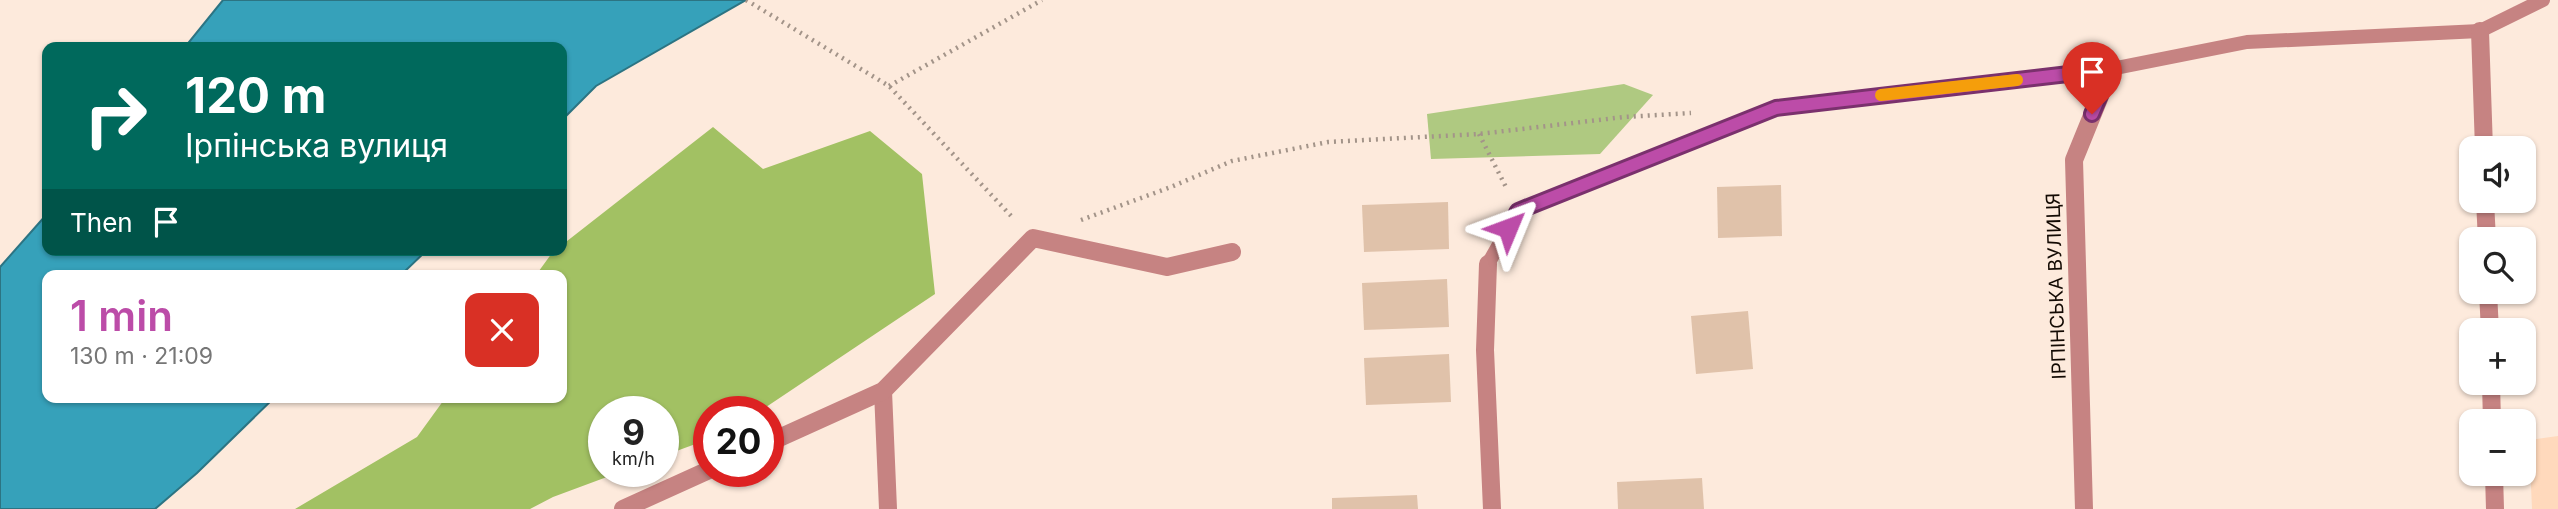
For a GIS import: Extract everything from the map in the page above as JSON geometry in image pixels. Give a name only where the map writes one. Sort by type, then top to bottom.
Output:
[{"type":"street","points":[[2480,31],[2484,136]]},
{"type":"street","name":"ІРПІНСЬКА ВУЛИЦЯ","points":[[2084,509],[2074,160],[2111,69]]},
{"type":"street","points":[[784,436],[883,391],[1032,238],[1167,267],[1232,252]]},
{"type":"street","points":[[1488,264],[1485,350],[1492,509]]},
{"type":"street","points":[[883,391],[888,509]]},
{"type":"street","points":[[623,509],[693,477]]},
{"type":"street","points":[[2494,486],[2495,509]]},
{"type":"lane","points":[[1488,264],[1518,211],[1776,108],[2111,69],[2247,42],[2480,31],[2543,0]]},
{"type":"path","points":[[746,0],[889,86],[1032,238],[1171,187],[1232,161],[1328,142],[1479,134],[1624,117],[1693,113]]},
{"type":"path","points":[[889,86],[1042,0]]},
{"type":"path","points":[[1479,134],[1518,211]]},
{"type":"shaded area","points":[[2558,436],[2558,509],[2532,509],[2531,486],[2536,486],[2536,439]]},
{"type":"green space","points":[[1624,84],[1653,95],[1600,154],[1431,159],[1427,114]]},
{"type":"green space","points":[[713,127],[763,169],[870,131],[922,174],[935,294],[782,396],[693,396],[693,445],[679,450],[679,396],[588,396],[588,484],[530,509],[295,509],[417,437],[442,403],[567,403],[567,270],[540,270],[550,256],[567,256],[567,241]]},
{"type":"water","points":[[223,0],[746,0],[596,86],[567,115],[567,42],[189,42]]},
{"type":"water","points":[[42,220],[42,256],[421,256],[406,270],[42,270],[42,403],[269,403],[197,473],[155,509],[0,509],[0,267]]},
{"type":"building","points":[[1781,185],[1782,236],[1718,238],[1717,187]]},
{"type":"building","points":[[1448,202],[1449,249],[1364,252],[1362,205]]},
{"type":"building","points":[[1447,279],[1449,327],[1364,330],[1362,283]]},
{"type":"building","points":[[1748,311],[1753,369],[1696,374],[1691,316]]},
{"type":"building","points":[[1449,354],[1451,402],[1366,405],[1364,358]]},
{"type":"building","points":[[1702,478],[1704,509],[1618,509],[1617,482]]},
{"type":"building","points":[[1417,495],[1418,509],[1332,509],[1332,498]]},
{"type":"slow traffic","points":[[1881,95],[2017,80]]},
{"type":"route","points":[[1508,228],[1518,211],[1776,108],[2111,69],[2092,114]]}]
